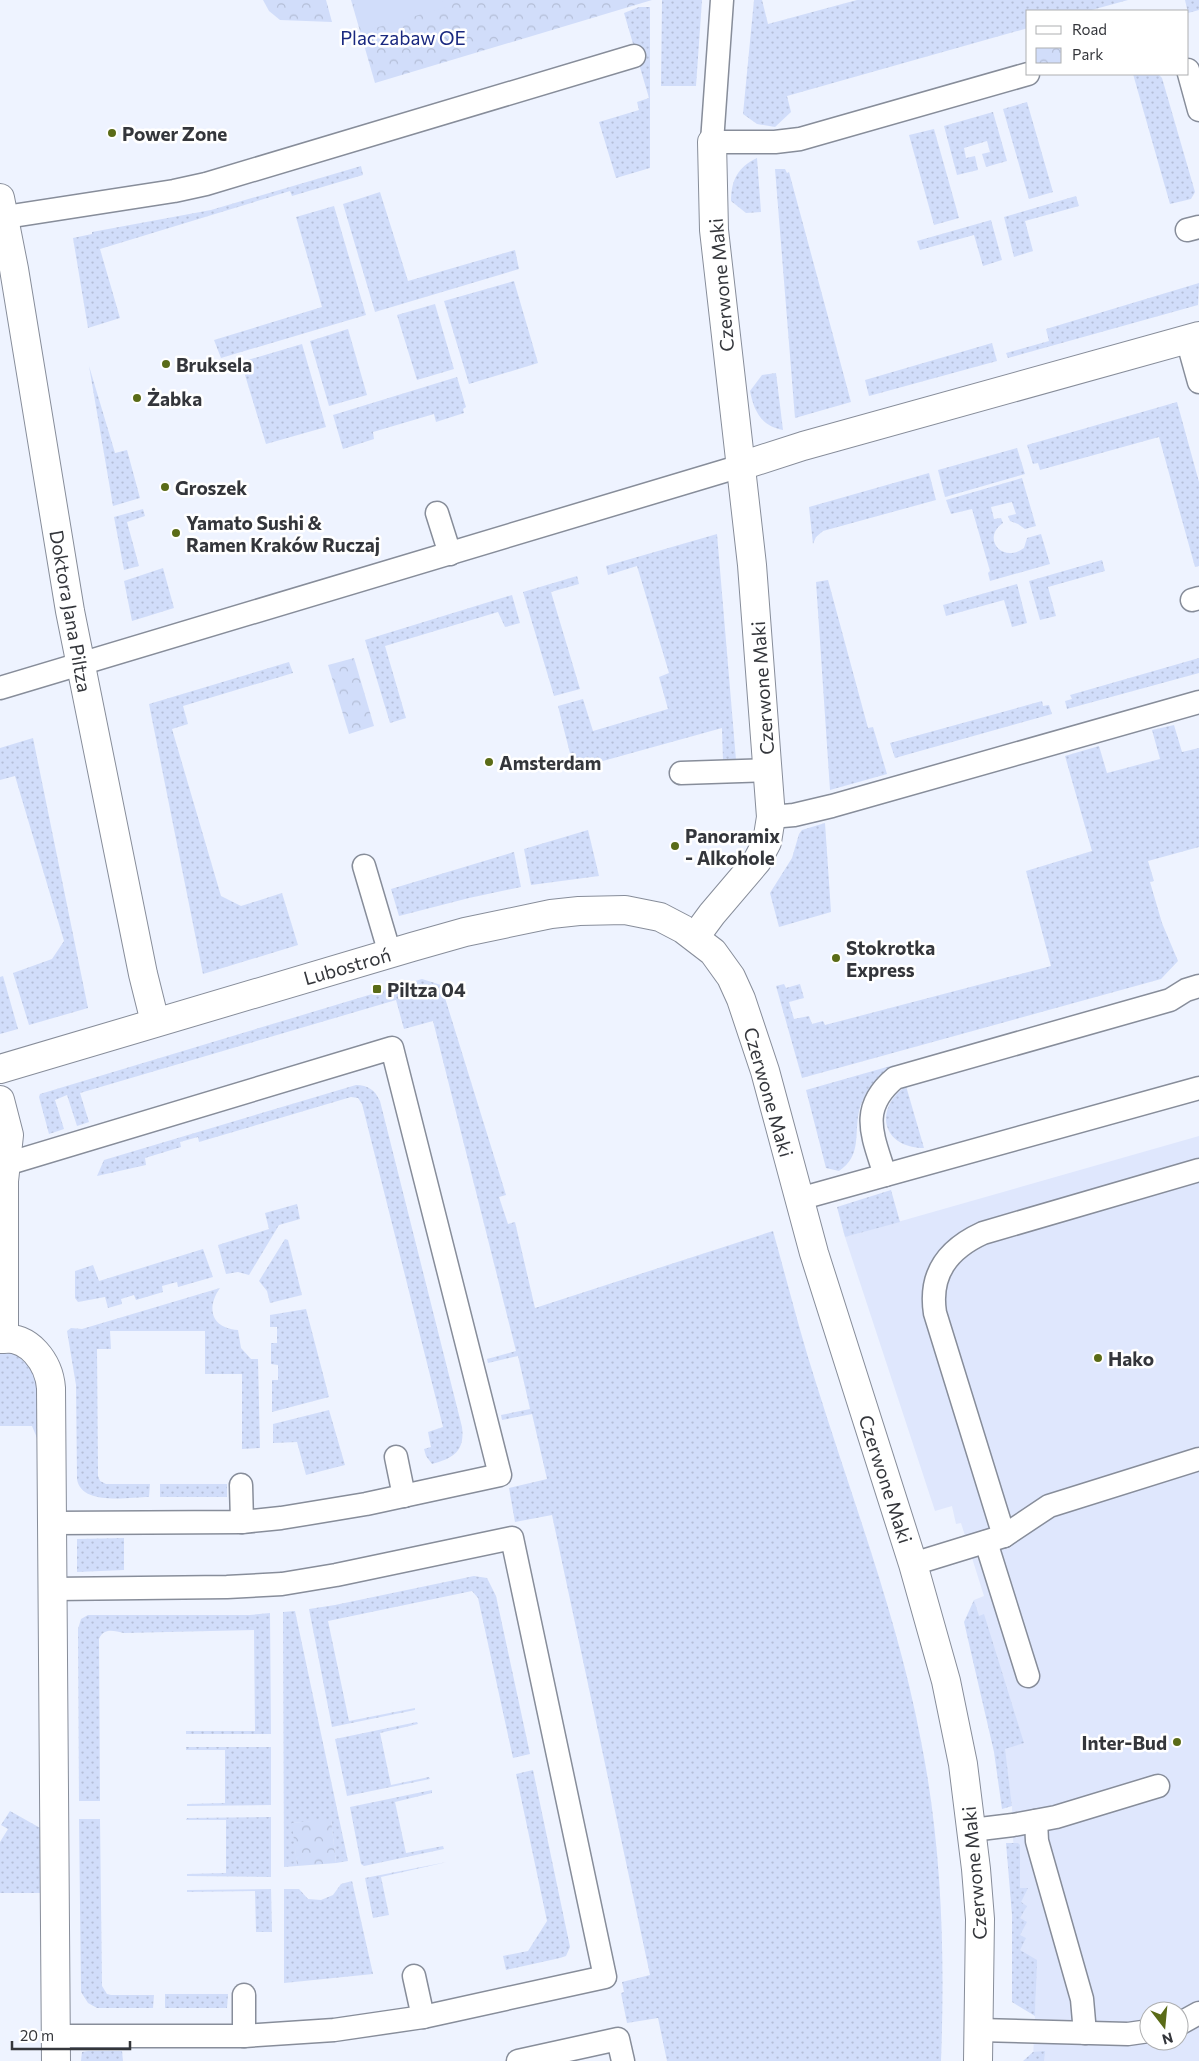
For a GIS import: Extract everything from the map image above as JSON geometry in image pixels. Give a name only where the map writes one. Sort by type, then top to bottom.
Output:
[{"type":"street","name":"Czerwone Maki","points":[[712,142],[714,230],[752,565],[771,817],[767,842],[757,861],[695,937],[720,960],[732,977],[739,993],[765,1071],[822,1278],[913,1564],[948,1690],[963,1764],[972,1830],[980,1919],[978,2061]]},
{"type":"street","name":"Doktora Jana Piltza","points":[[1,211],[80,664],[143,974],[156,1022]]},
{"type":"street","points":[[741,466],[804,446],[1193,338]]},
{"type":"street","name":"Lubostroń","points":[[0,1069],[390,954],[484,928],[551,914],[595,910],[626,910],[648,914],[670,922],[695,937]]},
{"type":"street","points":[[0,1100],[9,1135],[3,1165],[2,1339],[14,1339],[32,1348],[48,1370],[51,1388],[56,2049]]},
{"type":"lane","points":[[722,0],[712,142],[775,142],[800,139],[1026,75]]},
{"type":"lane","points":[[1,211],[165,192],[206,184],[634,56]]},
{"type":"lane","points":[[1189,74],[1199,110]]},
{"type":"lane","points":[[1193,338],[1199,382]]},
{"type":"lane","points":[[0,688],[741,466]]},
{"type":"lane","points":[[437,513],[450,554]]},
{"type":"lane","points":[[771,817],[794,816],[832,806],[1199,702]]},
{"type":"lane","points":[[682,773],[768,770]]},
{"type":"lane","points":[[364,866],[390,954]]},
{"type":"lane","points":[[885,1175],[872,1131],[871,1113],[882,1090],[895,1078],[1170,1000],[1186,990],[1199,986]]},
{"type":"lane","points":[[3,1165],[392,1048],[500,1475],[404,1496],[297,1516],[242,1522],[52,1523]]},
{"type":"lane","points":[[799,1199],[1199,1088]]},
{"type":"lane","points":[[1028,1676],[995,1539],[935,1313],[932,1296],[936,1278],[956,1250],[968,1240],[982,1233],[1199,1170]]},
{"type":"lane","points":[[396,1457],[404,1496]]},
{"type":"lane","points":[[913,1564],[995,1539],[1048,1506],[1199,1459]]},
{"type":"lane","points":[[241,1485],[242,1522]]},
{"type":"lane","points":[[53,1589],[227,1587],[282,1584],[336,1575],[512,1538],[605,1977],[423,2017],[334,2030],[56,2049]]},
{"type":"lane","points":[[972,1830],[1056,1817],[1158,1786]]},
{"type":"lane","points":[[1036,1821],[1038,1841],[1082,1999],[1085,2033]]},
{"type":"lane","points":[[414,1976],[423,2017]]},
{"type":"lane","points":[[244,1995],[244,2036]]},
{"type":"lane","points":[[979,2030],[1128,2034],[1139,2032]]},
{"type":"lane","points":[[518,2061],[618,2039],[623,2061]]},
{"type":"shaded area","points":[[1199,1136],[1199,2061],[1033,2061],[1036,1989],[1018,1981],[1012,1806],[1004,1747],[974,1600],[984,1596],[961,1523],[956,1524],[952,1506],[935,1511],[845,1237]]},
{"type":"green space","points":[[263,0],[326,0],[332,22],[280,20],[269,11]]},
{"type":"green space","name":"Plac zabaw OE","points":[[351,0],[652,0],[375,83]]},
{"type":"green space","points":[[353,0],[442,0],[445,7],[362,32]]},
{"type":"green space","points":[[662,0],[702,0],[696,86],[661,86]]},
{"type":"green space","points":[[754,0],[762,0],[768,24],[857,0],[1128,0],[1092,10],[1026,10],[1026,29],[787,96],[791,112],[775,127],[757,124],[743,114]]},
{"type":"green space","points":[[1185,0],[1199,0],[1199,10],[1189,13]]},
{"type":"green space","points":[[639,7],[650,7],[650,168],[616,178],[599,122],[639,110],[637,102],[649,98],[624,13]]},
{"type":"green space","points":[[1133,75],[1159,75],[1162,78],[1195,192],[1191,199],[1170,204]]},
{"type":"green space","points":[[1027,102],[1053,192],[1029,199],[1003,109]]},
{"type":"green space","points":[[993,112],[1007,161],[986,167],[982,154],[990,152],[987,141],[964,148],[966,158],[975,156],[978,170],[957,175],[944,126]]},
{"type":"green space","points":[[934,129],[959,218],[934,225],[909,135]]},
{"type":"green space","points":[[757,158],[761,212],[746,213],[731,201],[732,187],[740,170]]},
{"type":"green space","points":[[361,166],[363,175],[292,196],[290,191],[100,249],[120,318],[88,328],[73,238],[92,234],[92,232],[211,210]]},
{"type":"green space","points":[[775,169],[785,169],[787,173],[789,172],[851,402],[795,418]]},
{"type":"green space","points":[[380,192],[408,281],[515,250],[519,269],[375,312],[343,204]]},
{"type":"green space","points":[[1076,196],[1079,206],[1025,221],[1033,251],[1014,257],[1004,217]]},
{"type":"green space","points":[[334,206],[366,315],[221,358],[214,340],[322,307],[296,217]]},
{"type":"green space","points":[[991,220],[1002,260],[983,266],[974,235],[920,250],[917,241]]},
{"type":"green space","points":[[514,281],[538,363],[469,384],[444,301]]},
{"type":"green space","points":[[1199,283],[1198,305],[1008,358],[1006,353],[1049,341],[1046,329]]},
{"type":"green space","points":[[435,304],[454,369],[417,380],[397,315]]},
{"type":"green space","points":[[348,329],[367,395],[329,406],[310,341]]},
{"type":"green space","points":[[992,343],[997,361],[869,396],[865,380]]},
{"type":"green space","points":[[302,344],[326,427],[266,444],[241,362]]},
{"type":"green space","points":[[89,366],[115,453],[127,450],[140,498],[113,506]]},
{"type":"green space","points":[[776,373],[783,430],[769,425],[760,417],[756,411],[750,391],[762,375]]},
{"type":"green space","points":[[457,377],[466,407],[463,409],[464,413],[436,422],[434,414],[373,432],[374,439],[343,449],[333,415]]},
{"type":"green space","points":[[1177,402],[1199,482],[1199,566],[1195,567],[1159,437],[1040,470],[1038,463],[1033,464],[1027,445]]},
{"type":"green space","points":[[1017,448],[1025,474],[945,497],[938,470]]},
{"type":"green space","points":[[929,473],[936,500],[823,531],[816,537],[813,544],[809,507]]},
{"type":"green space","points":[[1022,478],[1036,526],[1025,529],[1010,521],[1008,516],[1016,514],[1012,502],[991,507],[994,519],[1001,518],[1003,523],[994,535],[994,542],[1002,551],[1008,553],[1016,552],[1024,548],[1027,538],[1041,534],[1050,564],[990,581],[988,573],[990,571],[972,509],[951,514],[946,500]]},
{"type":"green space","points":[[143,509],[145,516],[127,522],[139,566],[124,570],[114,517]]},
{"type":"green space","points":[[717,534],[736,760],[723,761],[722,728],[574,769],[558,706],[583,699],[593,731],[668,709],[659,677],[669,673],[637,566],[608,575],[606,566]]},
{"type":"green space","points":[[1102,560],[1105,571],[1048,587],[1056,616],[1040,620],[1029,581]]},
{"type":"green space","points":[[163,568],[174,608],[132,621],[124,581]]},
{"type":"green space","points":[[577,576],[579,584],[551,592],[580,689],[554,696],[523,592]]},
{"type":"green space","points":[[828,580],[868,728],[873,727],[887,774],[830,790],[816,582]]},
{"type":"green space","points":[[1017,584],[1027,623],[1012,627],[1004,600],[946,616],[943,605]]},
{"type":"green space","points":[[512,595],[520,623],[505,627],[498,612],[385,646],[406,718],[390,723],[365,640]]},
{"type":"green space","points":[[354,658],[374,726],[349,734],[328,665]]},
{"type":"green space","points":[[1199,658],[1199,673],[1067,709],[1065,701],[1072,699],[1070,695]]},
{"type":"green space","points":[[289,662],[293,673],[183,706],[188,724],[172,729],[221,896],[241,906],[282,893],[298,945],[203,974],[149,704]]},
{"type":"green space","points":[[1042,701],[1043,706],[1049,705],[1052,714],[895,758],[890,743]]},
{"type":"green space","points":[[1174,725],[1182,752],[1199,748],[1199,847],[1148,861],[1154,881],[1150,882],[1162,923],[1178,961],[1161,979],[802,1078],[776,986],[784,984],[786,988],[800,984],[804,998],[789,1002],[794,1019],[809,1016],[812,1024],[823,1021],[825,1025],[1051,966],[1026,871],[1092,851],[1065,756],[1099,746],[1107,773],[1160,759],[1152,730]]},
{"type":"green space","points":[[33,738],[88,1008],[29,1025],[13,973],[52,959],[64,941],[15,776],[0,780],[0,748]]},
{"type":"green space","points":[[825,823],[831,912],[779,927],[770,893],[792,858],[802,830]]},
{"type":"green space","points":[[588,830],[599,876],[531,885],[524,849]]},
{"type":"green space","points":[[514,852],[521,887],[399,916],[391,889]]},
{"type":"green space","points":[[3,976],[18,1029],[0,1034],[0,977]]},
{"type":"green space","points":[[422,979],[441,985],[506,1195],[499,1197],[508,1224],[515,1222],[535,1308],[773,1231],[810,1364],[874,1560],[900,1650],[921,1741],[934,1821],[938,1860],[943,1980],[941,2061],[667,2061],[658,2018],[627,2023],[621,1993],[624,1992],[622,1982],[650,1975],[552,1515],[515,1522],[509,1488],[547,1479],[532,1414],[502,1420],[501,1415],[530,1409],[518,1356],[488,1363],[487,1359],[516,1351],[433,1021],[404,1029],[396,1000],[80,1093],[89,1122],[77,1126],[67,1095],[55,1100],[64,1129],[49,1134],[39,1097],[40,1094]]},
{"type":"green space","points":[[894,1065],[877,1079],[864,1097],[859,1111],[856,1144],[851,1159],[839,1171],[826,1168],[806,1090]]},
{"type":"green space","points":[[356,1085],[371,1089],[380,1101],[462,1427],[460,1448],[452,1456],[432,1464],[426,1456],[424,1449],[431,1447],[428,1432],[443,1427],[362,1104],[358,1098],[351,1097],[199,1142],[198,1137],[180,1142],[181,1147],[145,1158],[146,1165],[97,1176],[104,1160]]},
{"type":"green space","points":[[906,1086],[924,1148],[899,1142],[891,1134],[887,1126],[886,1116],[889,1105]]},
{"type":"green space","points":[[891,1190],[900,1222],[845,1237],[837,1207]]},
{"type":"green space","points":[[297,1204],[300,1219],[279,1225],[249,1275],[238,1272],[226,1274],[218,1245],[269,1229],[265,1213]]},
{"type":"green space","points":[[285,1239],[288,1240],[302,1295],[270,1303],[267,1291],[259,1281]]},
{"type":"green space","points":[[203,1249],[213,1277],[178,1287],[177,1282],[162,1286],[163,1292],[136,1300],[134,1295],[121,1299],[122,1304],[108,1308],[105,1297],[78,1302],[75,1298],[75,1271],[93,1265],[99,1281]]},
{"type":"green space","points":[[220,1288],[213,1303],[212,1310],[214,1316],[222,1325],[238,1330],[241,1348],[251,1359],[258,1359],[260,1448],[242,1449],[242,1374],[205,1374],[205,1331],[110,1331],[111,1349],[97,1349],[98,1476],[100,1481],[106,1484],[150,1484],[149,1497],[107,1498],[96,1497],[87,1493],[80,1488],[77,1479],[76,1385],[67,1331],[71,1328],[82,1329]]},
{"type":"green space","points":[[306,1309],[329,1397],[272,1412],[272,1380],[278,1380],[278,1365],[271,1364],[271,1343],[277,1343],[277,1327],[270,1327],[270,1315]]},
{"type":"green space","points":[[0,1352],[11,1352],[24,1357],[39,1376],[40,1445],[32,1426],[0,1426]]},
{"type":"green space","points":[[329,1410],[345,1465],[306,1475],[297,1442],[273,1443],[273,1424]]},
{"type":"green space","points":[[160,1484],[227,1484],[227,1497],[160,1497]]},
{"type":"green space","points":[[124,1538],[124,1570],[77,1572],[77,1539]]},
{"type":"green space","points":[[474,1576],[487,1578],[496,1596],[530,1754],[513,1758],[478,1598],[472,1591],[328,1621],[349,1721],[415,1708],[415,1710],[332,1727],[309,1609]]},
{"type":"green space","points":[[974,1600],[979,1616],[984,1614],[1024,1743],[1005,1749],[1012,1806],[1002,1809],[994,1752],[964,1622]]},
{"type":"green space","points":[[295,1611],[348,1861],[336,1863],[331,1820],[293,1823],[297,1866],[284,1867],[283,1612]]},
{"type":"green space","points":[[270,1613],[271,1734],[186,1734],[186,1731],[255,1731],[254,1630],[124,1633],[106,1631],[101,1635],[99,1639],[100,1801],[79,1801],[78,1629],[81,1619],[88,1615],[250,1615]]},
{"type":"green space","points":[[417,1722],[418,1724],[380,1733],[391,1785],[429,1777],[430,1779],[347,1796],[335,1739]]},
{"type":"green space","points":[[186,1747],[271,1747],[271,1805],[187,1806],[187,1804],[225,1803],[225,1750],[186,1750]]},
{"type":"green space","points":[[533,1770],[570,1947],[566,1956],[506,1970],[503,1956],[528,1951],[547,1921],[516,1774]]},
{"type":"green space","points":[[432,1790],[432,1793],[395,1802],[406,1853],[443,1846],[444,1849],[364,1866],[361,1864],[350,1807]]},
{"type":"green space","points":[[10,1811],[42,1829],[43,1893],[0,1893],[0,1842],[8,1829],[1,1825]]},
{"type":"green space","points":[[271,1817],[271,1877],[187,1876],[187,1874],[226,1873],[226,1820],[186,1820],[187,1818]]},
{"type":"green space","points":[[79,1819],[100,1819],[102,1986],[107,1994],[111,1995],[154,1995],[153,2008],[97,2008],[88,2003],[81,1992]]},
{"type":"green space","points":[[331,1819],[336,1863],[297,1866],[292,1823]]},
{"type":"green space","points":[[1006,1843],[1018,1843],[1020,1845],[1020,1888],[1028,1888],[1021,1902],[1027,1906],[1020,1918],[1027,1922],[1020,1935],[1026,1938],[1020,1950],[1037,1960],[1035,2016],[1012,2002],[1012,1915]]},
{"type":"green space","points":[[447,1862],[381,1877],[389,1915],[373,1918],[365,1878]]},
{"type":"green space","points":[[352,1881],[373,1974],[284,1983],[284,1889],[299,1889],[308,1899],[321,1900],[333,1895],[341,1884]]},
{"type":"green space","points":[[271,1889],[272,1932],[256,1932],[255,1891],[187,1892],[187,1890]]},
{"type":"green space","points":[[165,1994],[228,1994],[227,2008],[165,2008]]},
{"type":"green space","points":[[122,2051],[123,2061],[81,2061],[82,2052]]},
{"type":"green space","points":[[1045,2051],[1044,2061],[1023,2061],[1033,2052]]},
{"type":"place","name":"Power Zone","points":[[112,133]]},
{"type":"place","name":"Bruksela","points":[[166,364]]},
{"type":"place","name":"Żabka","points":[[137,398]]},
{"type":"place","name":"Groszek","points":[[165,487]]},
{"type":"place","name":"Yamato Sushi & Ramen Kraków Ruczaj","points":[[176,533]]},
{"type":"place","name":"Amsterdam","points":[[489,762]]},
{"type":"place","name":"Panoramix - Alkohole","points":[[675,846]]},
{"type":"place","name":"Stokrotka Express","points":[[836,958]]},
{"type":"place","name":"Piltza 04","points":[[377,989]]},
{"type":"place","name":"Hako","points":[[1098,1358]]},
{"type":"place","name":"Inter-Bud","points":[[1177,1742]]}]
